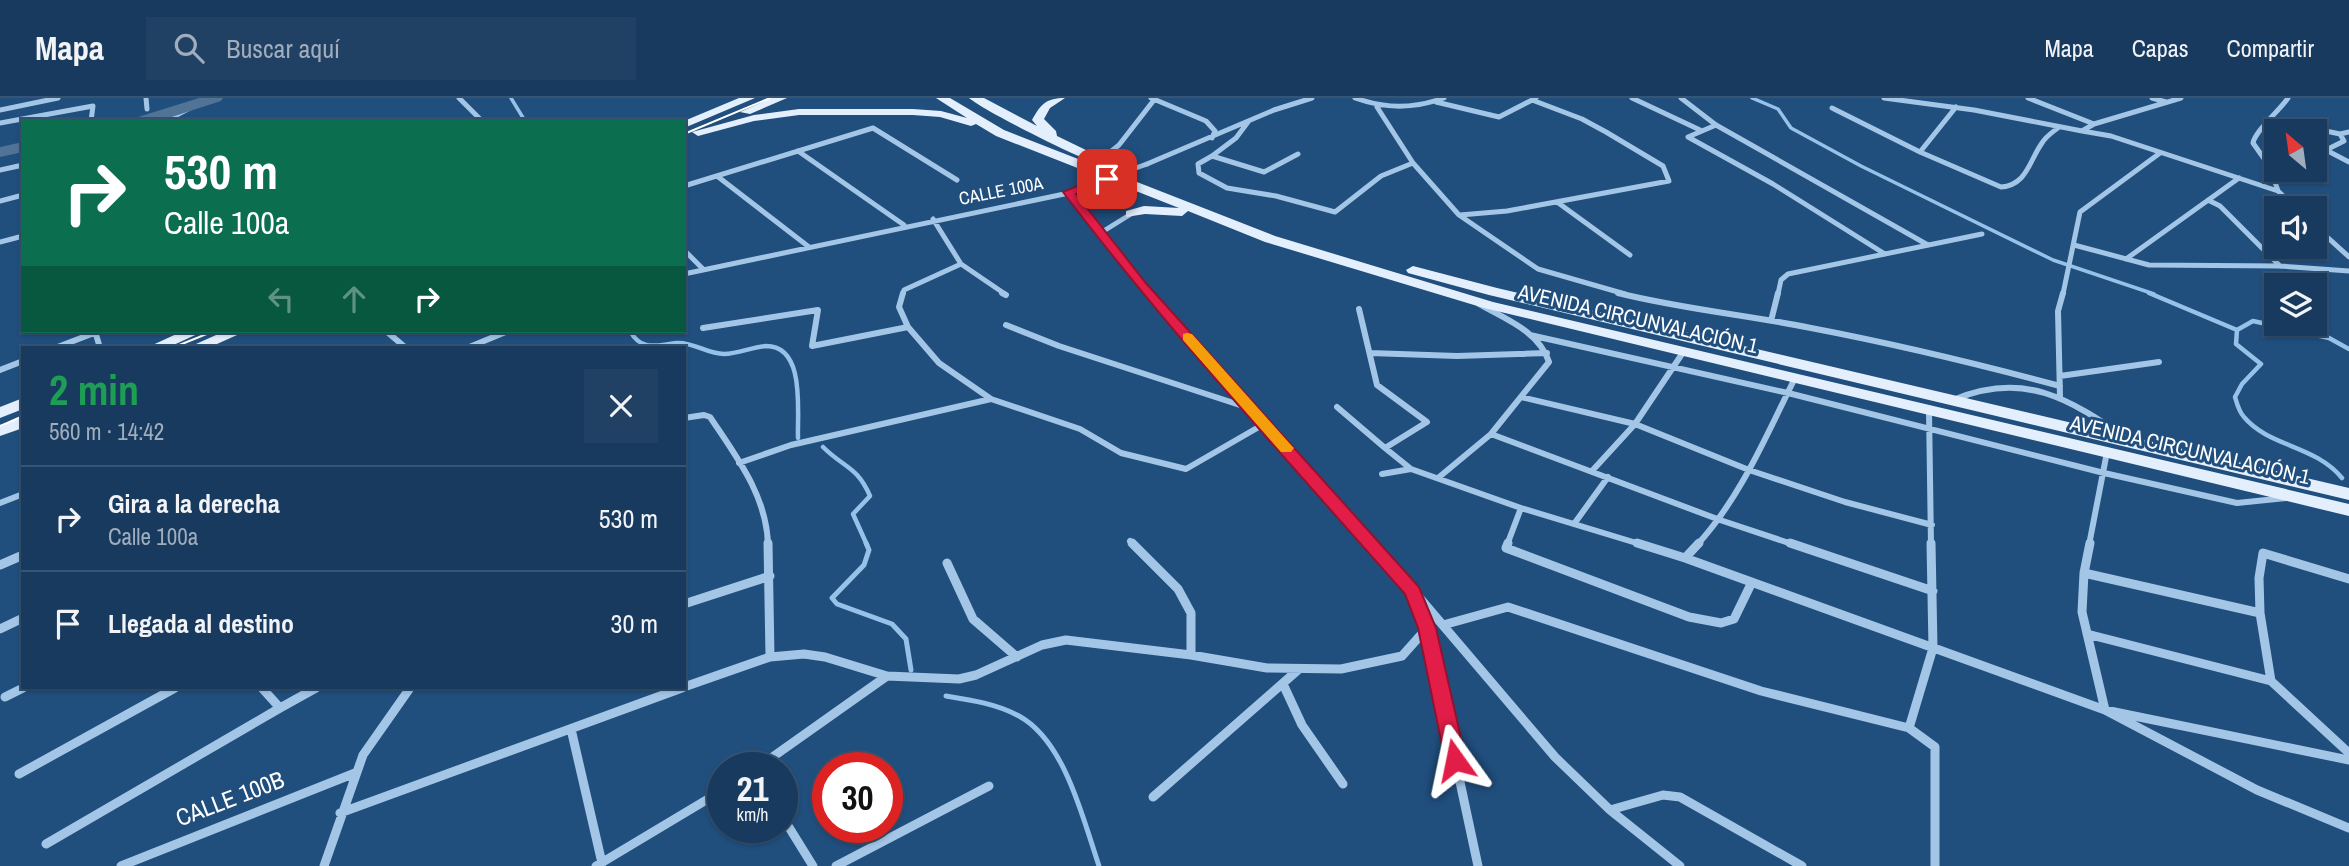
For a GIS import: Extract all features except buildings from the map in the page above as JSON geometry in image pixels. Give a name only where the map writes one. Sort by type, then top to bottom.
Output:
[{"type":"main road","points":[[719,111],[738,98]]},
{"type":"main road","points":[[686,124],[749,98]]},
{"type":"main road","points":[[686,137],[781,98]]},
{"type":"main road","points":[[825,98],[825,101],[840,107],[876,106],[899,98]]},
{"type":"main road","name":"AVENIDA CIRCUNVALACIÓN 1","points":[[942,98],[1000,133],[1121,183],[1270,239],[1469,299],[2349,510]]},
{"type":"main road","name":"AVENIDA CIRCUNVALACIÓN 1","points":[[975,98],[1099,161],[1294,236],[1493,292],[2349,494]]},
{"type":"main road","points":[[1059,98],[1045,106],[1038,120],[1045,129],[1079,152]]},
{"type":"main road","points":[[698,132],[754,118],[799,112],[883,110],[941,114],[1000,133]]},
{"type":"main road","points":[[1121,183],[1136,201],[1130,214]]},
{"type":"main road","points":[[1130,214],[1157,210],[1207,215]]},
{"type":"main road","points":[[159,346],[191,333]]},
{"type":"main road","points":[[200,346],[233,333]]},
{"type":"main road","points":[[0,413],[21,404]]},
{"type":"main road","points":[[0,431],[21,423]]},
{"type":"street","points":[[0,110],[58,98]]},
{"type":"street","points":[[146,98],[147,109]]},
{"type":"street","points":[[459,98],[480,119]]},
{"type":"street","name":"CALLE 100A","points":[[686,273],[1069,192],[1312,98]]},
{"type":"street","points":[[1355,98],[1377,107],[1398,110],[1444,98]]},
{"type":"street","points":[[1632,98],[1700,130]]},
{"type":"street","points":[[1681,98],[1716,125],[1928,245]]},
{"type":"street","points":[[1885,98],[1955,107],[2111,136],[2278,191],[2283,196]]},
{"type":"street","points":[[2028,98],[2094,124]]},
{"type":"street","points":[[2152,98],[2167,103]]},
{"type":"street","points":[[2082,131],[2094,124],[2181,98]]},
{"type":"street","points":[[2269,119],[2277,114],[2288,98]]},
{"type":"street","points":[[1099,161],[1119,145],[1152,99],[1206,121],[1215,131],[1212,138]]},
{"type":"street","points":[[1436,102],[1499,117],[1534,99],[1582,119],[1663,166],[1669,181],[1507,211],[1459,215]]},
{"type":"street","points":[[0,122],[93,106],[90,119]]},
{"type":"street","points":[[1377,107],[1413,163],[1459,215],[1521,260],[1558,277],[1662,304],[1770,321],[1962,360],[2060,386]]},
{"type":"street","points":[[1920,152],[1955,107]]},
{"type":"street","points":[[1832,108],[1992,185],[2010,187],[2031,167],[2042,141],[2059,127]]},
{"type":"street","points":[[63,119],[64,111]]},
{"type":"street","points":[[1249,121],[1236,138],[1198,164],[1199,173],[1212,184],[1245,194],[1277,196],[1321,211],[1335,212],[1378,178],[1398,166],[1413,163]]},
{"type":"street","points":[[2264,124],[2256,132],[2253,143],[2264,159]]},
{"type":"street","points":[[1716,125],[1688,137],[1773,184],[1885,254]]},
{"type":"street","points":[[686,185],[873,128],[957,180]]},
{"type":"street","points":[[2328,131],[2340,134],[2349,132]]},
{"type":"street","points":[[2340,134],[2344,141],[2326,149],[2349,162]]},
{"type":"street","points":[[798,151],[904,225]]},
{"type":"street","points":[[2060,397],[2058,310],[2083,208],[2160,153]]},
{"type":"street","points":[[1212,156],[1264,172],[1298,154]]},
{"type":"street","points":[[0,170],[21,165]]},
{"type":"street","points":[[717,176],[809,247]]},
{"type":"street","points":[[2126,259],[2239,178]]},
{"type":"street","points":[[2275,182],[2278,191]]},
{"type":"street","points":[[1069,192],[1141,285],[1443,625],[1555,757],[1610,810],[1680,866]]},
{"type":"street","points":[[0,201],[21,196]]},
{"type":"street","points":[[2208,200],[2220,206],[2280,266]]},
{"type":"street","points":[[1557,202],[1630,255]]},
{"type":"street","points":[[1102,232],[1130,214]]},
{"type":"street","points":[[933,219],[961,264],[1006,295]]},
{"type":"street","points":[[1770,321],[1781,280],[1788,274],[1982,234]]},
{"type":"street","points":[[0,242],[21,237]]},
{"type":"street","points":[[2327,237],[2349,257]]},
{"type":"street","points":[[2074,245],[2149,265],[2280,266],[2349,271]]},
{"type":"street","points":[[686,252],[703,269]]},
{"type":"street","points":[[961,264],[904,290],[899,307],[908,327],[939,363],[991,399],[1080,429],[1121,453],[1186,469],[1264,424]]},
{"type":"street","points":[[1438,478],[1491,433],[1549,362],[1548,353],[1530,335],[1469,299]]},
{"type":"street","points":[[1359,309],[1377,385],[1427,422],[1385,448]]},
{"type":"street","points":[[703,328],[818,310],[813,346],[908,327]]},
{"type":"street","points":[[1006,325],[1059,346],[1250,408]]},
{"type":"street","points":[[60,346],[92,333]]},
{"type":"street","points":[[388,333],[404,346]]},
{"type":"street","points":[[472,346],[503,333]]},
{"type":"street","points":[[1530,335],[1788,393],[2104,473],[2237,503],[2294,497]]},
{"type":"street","points":[[1592,471],[1635,424],[1684,351]]},
{"type":"street","points":[[1370,353],[1457,356],[1548,353]]},
{"type":"street","points":[[0,370],[21,362]]},
{"type":"street","points":[[2060,376],[2159,362]]},
{"type":"street","points":[[1685,558],[1720,520],[1749,470],[1795,378]]},
{"type":"street","points":[[1952,400],[1971,391],[1993,386],[2060,397],[2075,403],[2134,443]]},
{"type":"street","points":[[1521,397],[1635,424],[1749,470],[1845,502],[1932,525]]},
{"type":"street","points":[[739,463],[790,445],[991,399]]},
{"type":"street","points":[[1337,407],[1411,469],[1521,509],[1685,558],[2105,710],[2257,790],[2349,828]]},
{"type":"street","points":[[1909,728],[1934,648],[1929,410]]},
{"type":"street","points":[[686,418],[704,415],[710,417],[753,482],[768,531],[770,657]]},
{"type":"street","points":[[1491,433],[1720,520],[1933,591]]},
{"type":"street","points":[[2105,710],[2082,612],[2084,573],[2106,452]]},
{"type":"street","points":[[1382,474],[1411,469]]},
{"type":"street","points":[[1574,524],[1608,477]]},
{"type":"street","points":[[0,503],[21,495]]},
{"type":"street","points":[[1521,509],[1506,548],[1689,617],[1721,623],[1734,618],[1752,582]]},
{"type":"street","points":[[1130,541],[1178,589],[1191,613],[1191,655]]},
{"type":"street","points":[[2272,681],[2260,613],[2259,578],[2263,553],[2349,579]]},
{"type":"street","points":[[0,565],[21,556]]},
{"type":"street","points":[[947,563],[973,619],[1017,657]]},
{"type":"street","points":[[2084,573],[2260,613]]},
{"type":"street","points":[[686,603],[770,576]]},
{"type":"street","points":[[1413,591],[1427,628],[1478,866]]},
{"type":"street","points":[[1443,625],[1508,607],[1761,691],[1909,728],[1935,747],[1935,866]]},
{"type":"street","points":[[0,629],[21,619]]},
{"type":"street","points":[[686,686],[770,657],[804,654],[825,657],[887,676],[959,679],[976,675],[1042,645],[1066,640],[1191,655],[1268,668],[1341,669],[1402,656],[1427,628]]},
{"type":"street","points":[[2087,634],[2272,681],[2349,753]]},
{"type":"street","points":[[1153,797],[1300,669]]},
{"type":"street","points":[[780,752],[887,676]]},
{"type":"street","points":[[1283,684],[1302,726],[1343,784]]},
{"type":"street","points":[[5,697],[21,689]]},
{"type":"street","points":[[19,774],[173,689]]},
{"type":"street","points":[[263,689],[280,708]]},
{"type":"street","points":[[46,844],[314,689]]},
{"type":"street","points":[[324,866],[363,755],[409,689]]},
{"type":"street","points":[[341,813],[571,729],[664,691]]},
{"type":"street","points":[[2105,710],[2349,760]]},
{"type":"street","points":[[571,729],[599,864],[707,800]]},
{"type":"street","name":"CALLE 100B","points":[[121,866],[355,773]]},
{"type":"street","points":[[835,866],[989,786]]},
{"type":"street","points":[[1610,810],[1663,795],[1680,797],[1802,866]]},
{"type":"street","points":[[798,842],[813,866]]},
{"type":"waterway","points":[[147,119],[215,98]]},
{"type":"waterway","points":[[511,98],[524,119]]},
{"type":"waterway","points":[[1752,98],[1778,109],[1791,128],[1861,166],[2053,260],[2154,294]]},
{"type":"waterway","points":[[171,119],[205,101]]},
{"type":"waterway","points":[[0,152],[21,147]]},
{"type":"waterway","points":[[2149,293],[2237,330]]},
{"type":"waterway","points":[[2237,330],[2253,321],[2329,338],[2349,349]]},
{"type":"waterway","points":[[2237,330],[2236,344],[2261,364],[2242,384],[2235,397],[2242,415],[2266,435],[2319,459],[2342,478]]},
{"type":"waterway","points":[[631,333],[639,342],[650,346]]},
{"type":"waterway","points":[[656,346],[683,343],[724,354],[766,346],[779,349],[788,357],[797,382],[798,438]]},
{"type":"waterway","points":[[650,346],[656,346]]},
{"type":"waterway","points":[[823,447],[855,473],[870,496],[853,514],[867,545]]},
{"type":"waterway","points":[[866,543],[869,550],[864,565],[832,598],[837,604],[892,624],[906,639],[911,670]]},
{"type":"waterway","points":[[946,696],[1002,708],[1019,716],[1049,743],[1079,804],[1099,866]]},
{"type":"tram line","points":[[686,133],[770,98]]},
{"type":"tram line","points":[[177,346],[209,333]]},
{"type":"tram line","points":[[0,426],[21,417]]},
{"type":"slow traffic","points":[[1187,337],[1286,448]]},
{"type":"route","points":[[1107,179],[1069,192],[1141,285],[1413,591],[1427,628],[1455,760]]}]
